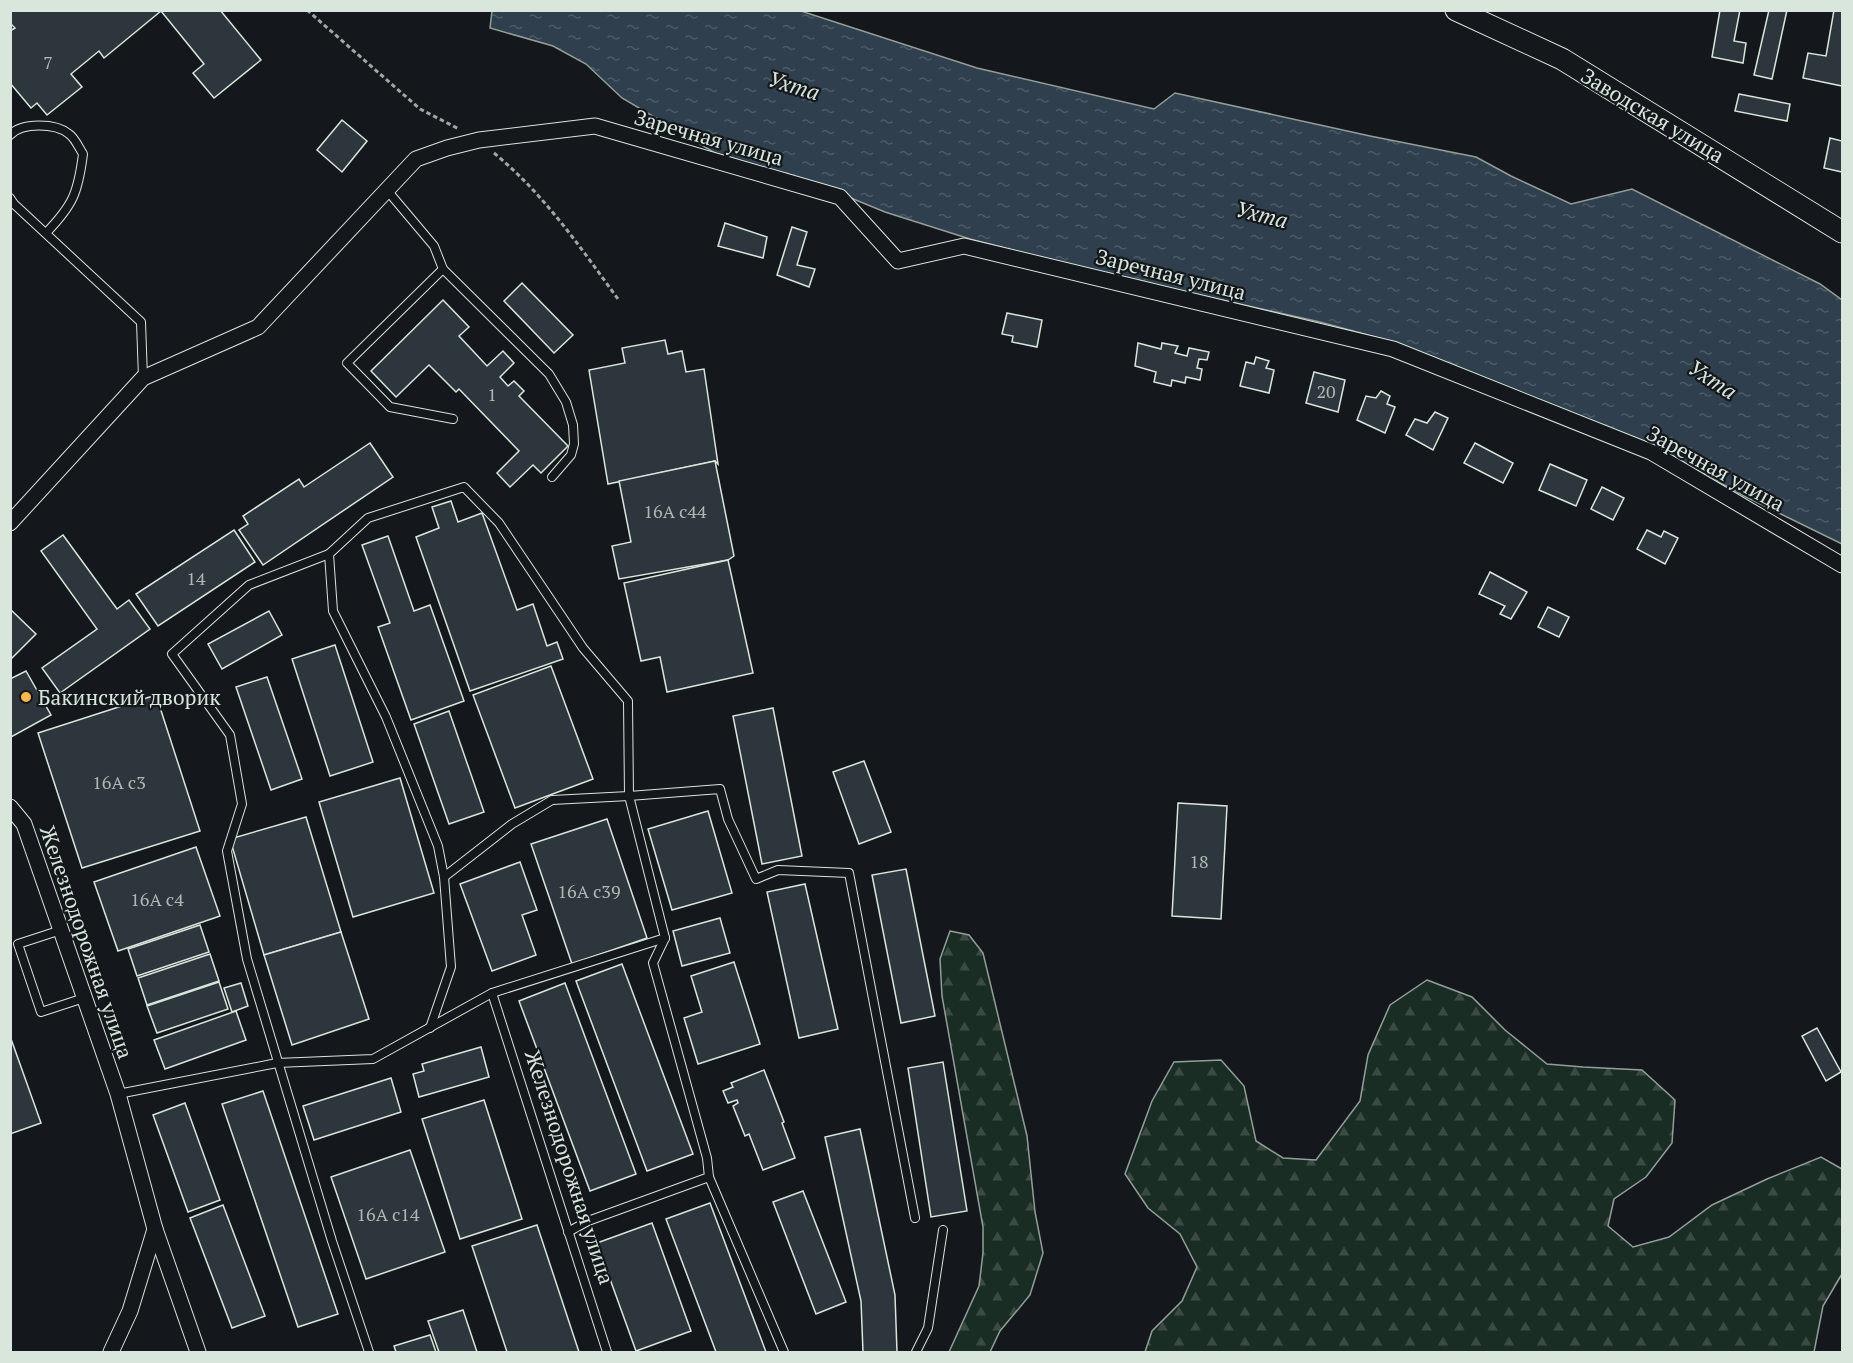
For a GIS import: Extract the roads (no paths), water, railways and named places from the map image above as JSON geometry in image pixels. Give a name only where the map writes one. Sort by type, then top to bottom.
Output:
[{"type":"street","name":"Заводская улица","points":[[1456,10],[1562,59],[1842,232]]},
{"type":"street","name":"Заречная улица","points":[[10,523],[143,378],[258,327],[416,159],[479,140],[595,126],[840,197],[898,261],[964,246],[1393,349],[1651,452],[1842,565]]},
{"type":"street","name":"Железнодорожная улица","points":[[10,807],[24,824],[118,1094],[155,1229],[198,1353]]},
{"type":"street","points":[[111,1353],[130,1311],[155,1229]]},
{"type":"lane","points":[[10,135],[15,130],[50,125],[70,134],[83,154],[79,186],[64,215],[46,233]]},
{"type":"lane","points":[[386,189],[434,246],[443,269],[549,374],[566,402],[573,425],[574,444],[571,455],[552,477]]},
{"type":"lane","points":[[10,198],[141,322],[143,378]]},
{"type":"lane","points":[[443,269],[347,363],[390,407],[453,420]]},
{"type":"lane","points":[[369,1353],[277,1063],[247,959],[227,851],[242,804],[230,735],[172,654],[249,585],[329,554],[368,518],[464,487],[499,523],[583,648],[628,701],[629,796],[665,938],[653,963],[707,1158],[709,1177],[784,1353]]},
{"type":"lane","points":[[329,554],[333,611],[386,717],[438,846],[444,877],[452,967],[430,1028]]},
{"type":"lane","points":[[444,877],[512,824],[552,800],[720,789],[728,819],[756,879],[778,870],[849,873],[915,1218]]},
{"type":"lane","points":[[61,930],[18,944],[41,1012],[84,998]]},
{"type":"lane","points":[[118,1094],[277,1063],[373,1059],[492,993],[665,938]]},
{"type":"lane","name":"Железнодорожная улица","points":[[492,993],[607,1353]]},
{"type":"lane","points":[[568,1232],[588,1221],[709,1177]]},
{"type":"lane","points":[[916,1353],[928,1328],[944,1230]]},
{"type":"water","name":"Ухта","points":[[492,11],[801,11],[977,68],[1154,109],[1175,93],[1476,157],[1571,204],[1632,189],[1820,284],[1842,300],[1842,544],[1744,496],[1671,455],[1397,343],[1320,322],[1092,271],[970,239],[885,212],[812,182],[715,153],[622,98],[586,64],[553,46],[490,28]]},
{"type":"place","name":"Бакинский дворик","points":[[26,697]]}]
